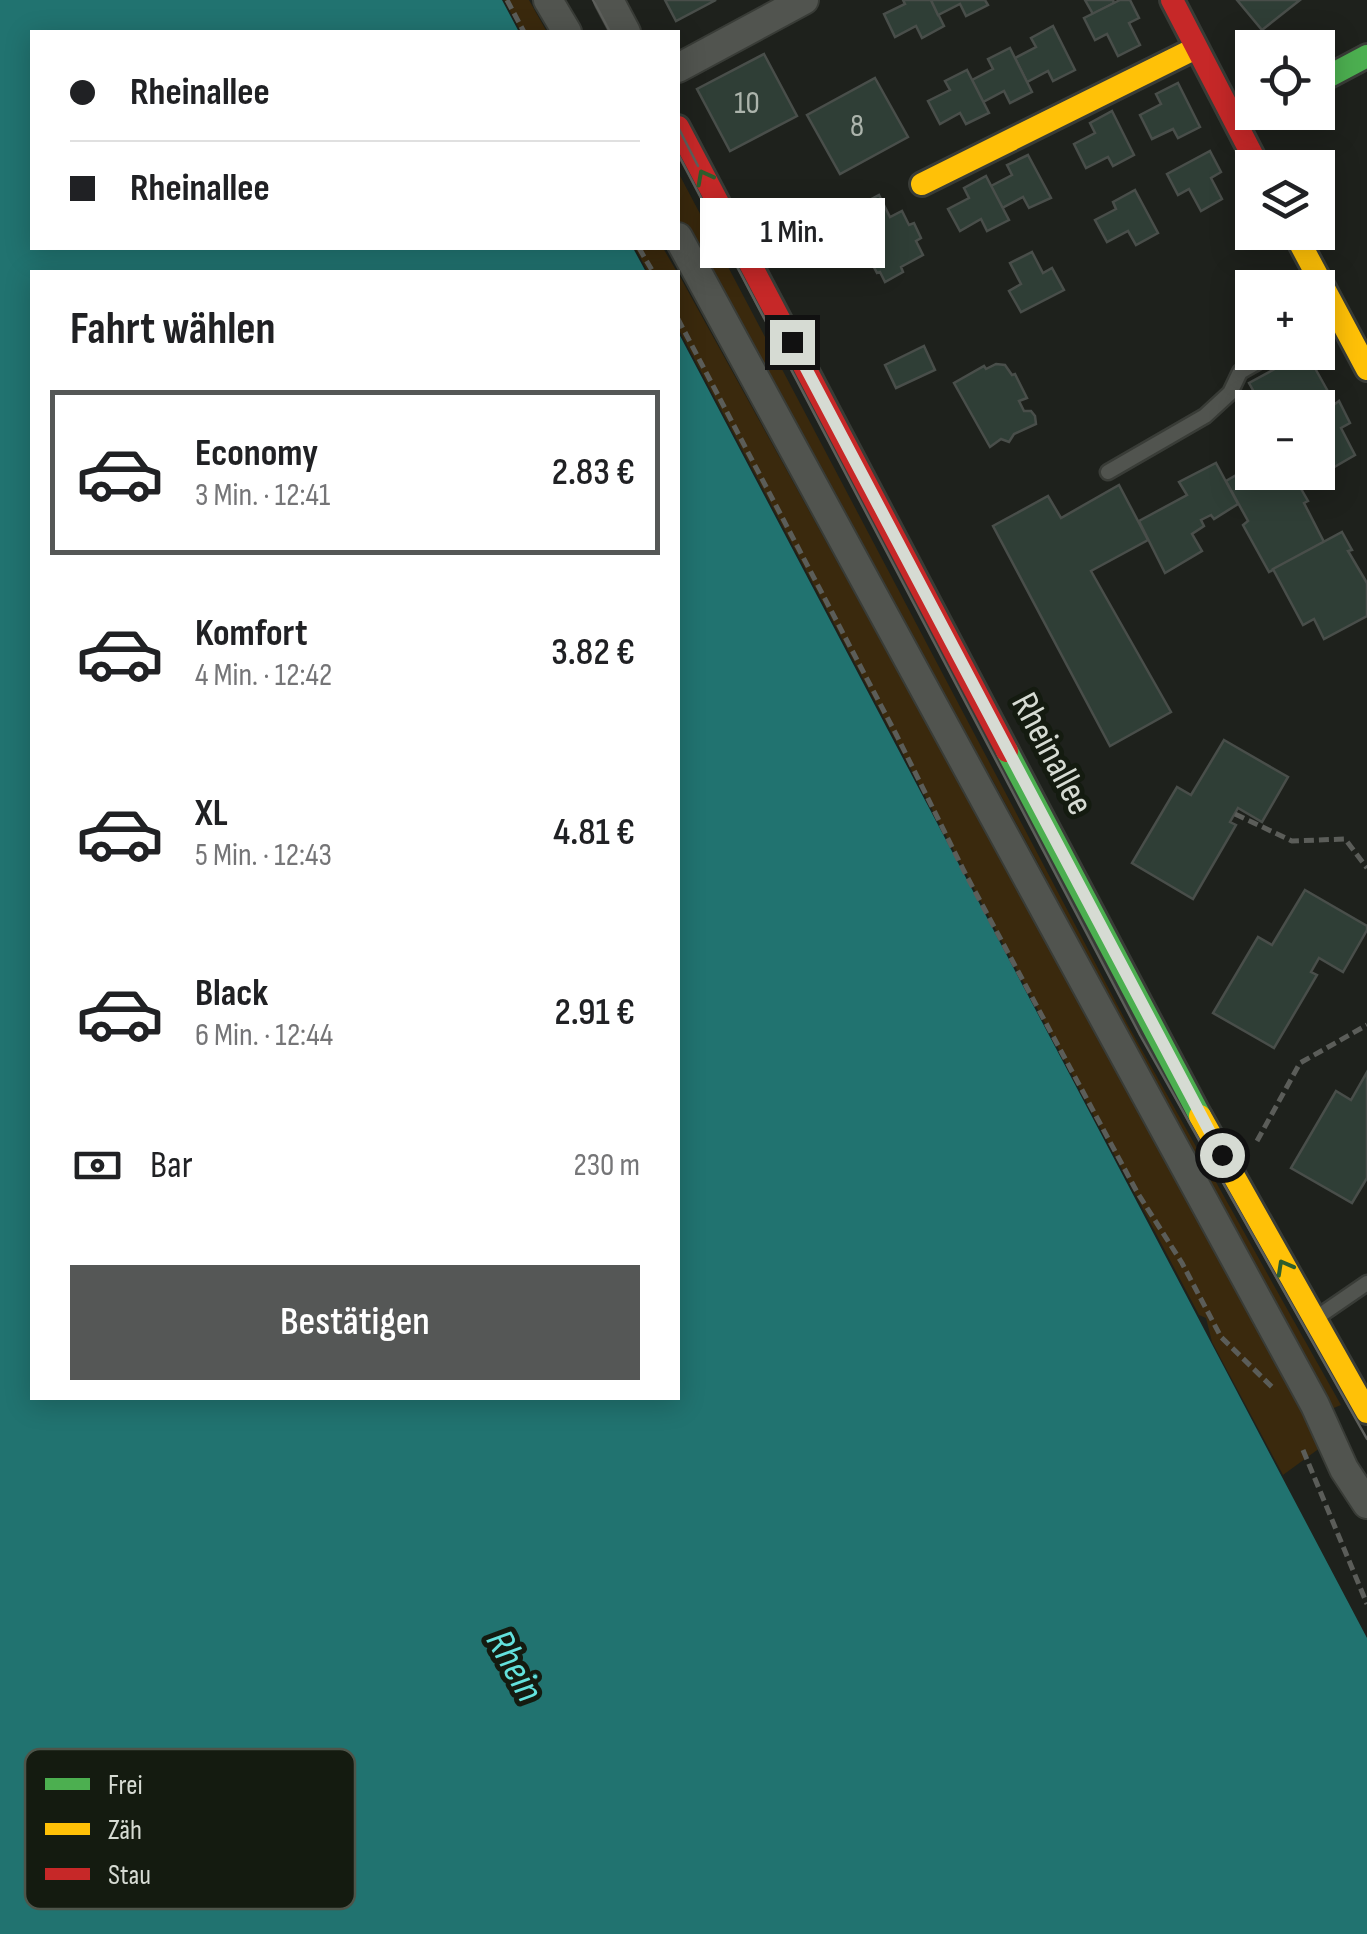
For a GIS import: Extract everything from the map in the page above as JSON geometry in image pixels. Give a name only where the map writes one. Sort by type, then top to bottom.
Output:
[{"type":"street","points":[[548,0],[566,30]]},
{"type":"street","points":[[609,0],[625,30]]},
{"type":"street","points":[[1172,0],[1235,122]]},
{"type":"street","points":[[680,67],[799,1]]},
{"type":"street","points":[[922,184],[1196,48]]},
{"type":"street","points":[[1335,73],[1367,56]]},
{"type":"street","name":"Rheinallee","points":[[680,132],[1185,1089],[1367,1412]]},
{"type":"street","points":[[680,241],[1315,1404],[1347,1436],[1367,1504]]},
{"type":"street","points":[[1302,250],[1333,319],[1367,369]]},
{"type":"lane","points":[[1108,472],[1205,416],[1230,393],[1244,370]]},
{"type":"lane","points":[[1314,1320],[1367,1283]]},
{"type":"path","points":[[507,0],[523,30]]},
{"type":"path","points":[[680,323],[964,871],[1137,1192],[1182,1263],[1221,1338],[1278,1393]]},
{"type":"path","points":[[1235,814],[1292,841],[1345,839],[1367,868]]},
{"type":"path","points":[[1256,1141],[1300,1063],[1367,1024]]},
{"type":"path","points":[[1296,1435],[1367,1604]]},
{"type":"shaded area","points":[[504,0],[529,0],[546,30],[520,30]]},
{"type":"shaded area","points":[[680,176],[1129,1027],[1341,1405],[1329,1410],[1052,905],[1046,878],[992,779],[911,648],[680,224]]},
{"type":"shaded area","points":[[636,250],[664,250],[676,270],[647,270]]},
{"type":"shaded area","points":[[680,277],[1324,1445],[1283,1475],[1212,1342],[1206,1318],[1199,1315],[680,332]]},
{"type":"water","name":"Rhein","points":[[0,0],[502,0],[518,30],[30,30],[30,250],[634,250],[645,270],[30,270],[30,1400],[680,1400],[680,336],[1367,1638],[1367,1934],[0,1934]]},
{"type":"building","points":[[665,0],[716,0],[676,21]]},
{"type":"building","points":[[903,0],[931,0],[944,26],[922,38],[916,26],[895,37],[884,14],[905,4]]},
{"type":"building","points":[[931,0],[985,0],[988,5],[966,16],[960,4],[938,15]]},
{"type":"building","points":[[1085,0],[1113,0],[1114,3],[1093,14]]},
{"type":"building","points":[[1120,0],[1130,0],[1139,18],[1129,23],[1140,45],[1118,56],[1107,34],[1095,40],[1084,18]]},
{"type":"building","points":[[1237,0],[1300,0],[1262,30]]},
{"type":"building","points":[[1053,26],[1075,70],[1053,81],[1048,71],[1027,82],[1015,58],[1036,47],[1031,38]]},
{"type":"building","points":[[1010,48],[1032,92],[1010,103],[1004,91],[983,102],[972,80],[993,69],[988,59]]},
{"type":"building","points":[[764,54],[797,116],[730,151],[697,89]]},
{"type":"building","points":[[967,70],[989,113],[966,124],[960,113],[940,124],[928,101],[950,90],[945,81]]},
{"type":"building","points":[[875,78],[908,137],[840,174],[807,115]]},
{"type":"building","points":[[1178,83],[1200,127],[1178,138],[1173,129],[1152,139],[1140,115],[1161,104],[1156,94]]},
{"type":"building","points":[[1112,111],[1134,155],[1113,166],[1108,157],[1086,168],[1074,144],[1095,133],[1090,123]]},
{"type":"building","points":[[1210,151],[1221,172],[1211,178],[1222,199],[1201,211],[1189,189],[1178,195],[1167,174]]},
{"type":"building","points":[[1028,155],[1051,198],[1029,208],[1023,197],[1002,208],[991,186],[1012,175],[1007,165]]},
{"type":"building","points":[[986,176],[1009,220],[987,231],[981,219],[960,231],[948,209],[969,198],[964,188]]},
{"type":"building","points":[[1135,190],[1158,233],[1136,245],[1128,231],[1107,242],[1095,220],[1116,209],[1113,202]]},
{"type":"building","points":[[879,195],[890,217],[902,211],[909,225],[914,223],[923,255],[885,282],[857,235],[872,227],[860,205]]},
{"type":"building","points":[[1032,252],[1043,273],[1052,268],[1064,290],[1021,312],[1009,291],[1021,284],[1010,263]]},
{"type":"building","points":[[924,346],[935,370],[896,388],[885,365]]},
{"type":"building","points":[[1005,365],[1015,374],[1027,398],[1019,401],[1024,411],[1035,416],[1036,424],[1014,434],[1009,442],[1001,439],[990,447],[954,383],[984,366],[986,369]]},
{"type":"building","points":[[1273,370],[1316,370],[1327,390],[1253,390],[1249,383]]},
{"type":"building","points":[[1339,401],[1350,423],[1341,428],[1355,455],[1335,467],[1335,404]]},
{"type":"building","points":[[1216,463],[1238,504],[1214,519],[1211,515],[1201,520],[1204,526],[1192,534],[1202,551],[1165,573],[1139,521],[1187,495],[1179,482]]},
{"type":"building","points":[[1235,476],[1235,490],[1302,490],[1308,501],[1304,503],[1324,542],[1269,572],[1243,525],[1248,521],[1226,481]]},
{"type":"building","points":[[1119,485],[1148,540],[1091,571],[1171,712],[1110,746],[993,526],[1048,496],[1061,518]]},
{"type":"building","points":[[1342,532],[1367,583],[1367,616],[1324,639],[1314,619],[1303,625],[1273,569]]},
{"type":"building","points":[[1224,740],[1288,777],[1262,822],[1238,808],[1230,822],[1236,825],[1193,899],[1132,863],[1177,787],[1191,795]]},
{"type":"building","points":[[1305,890],[1367,926],[1367,930],[1343,972],[1319,958],[1311,972],[1317,975],[1274,1048],[1213,1013],[1258,937],[1272,945]]},
{"type":"building","points":[[1367,1072],[1367,1178],[1352,1203],[1291,1168],[1336,1091],[1351,1100]]},
{"type":"tram line","points":[[593,0],[609,30]]},
{"type":"tram line","points":[[680,131],[698,166]]},
{"type":"tram line","points":[[680,158],[1140,1035],[1367,1439]]},
{"type":"traffic: fast","points":[[1335,73],[1367,56]]},
{"type":"traffic: fast","points":[[1007,751],[1200,1116]]},
{"type":"traffic: slow","points":[[922,184],[1196,48]]},
{"type":"traffic: slow","points":[[1304,250],[1367,369]]},
{"type":"traffic: slow","points":[[1200,1116],[1367,1412]]},
{"type":"traffic: jam","points":[[1172,0],[1250,150]]},
{"type":"traffic: jam","points":[[680,131],[1007,751]]},
{"type":"route","points":[[792,342],[1222,1155]]}]
